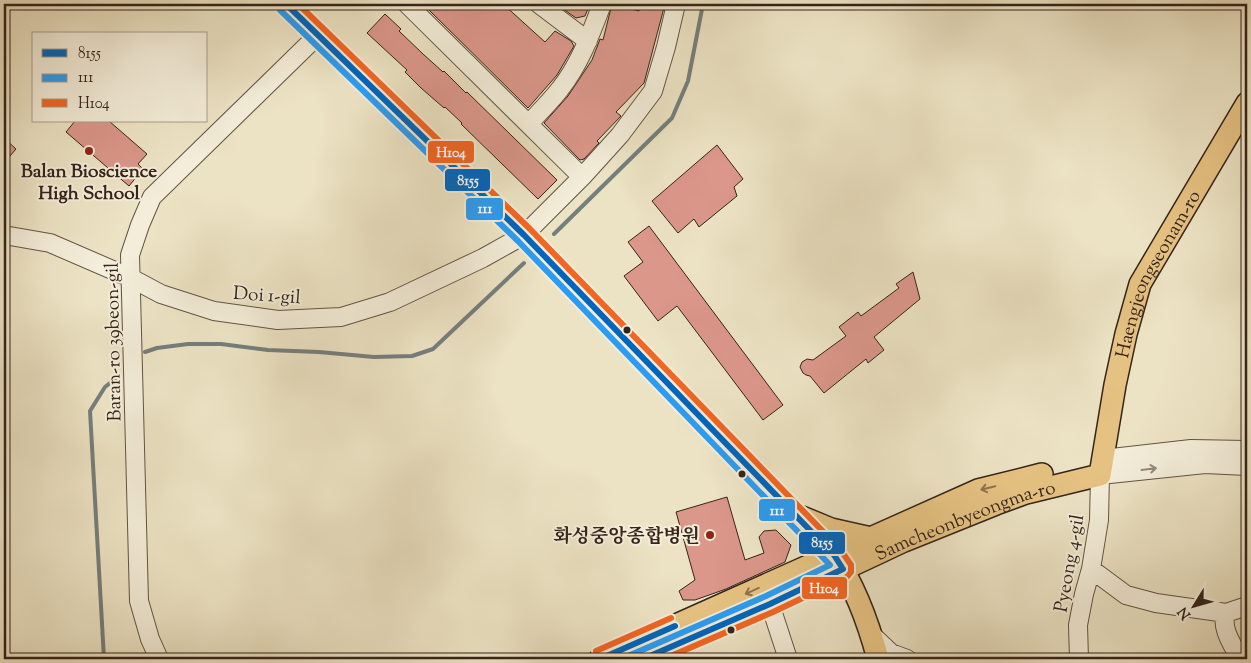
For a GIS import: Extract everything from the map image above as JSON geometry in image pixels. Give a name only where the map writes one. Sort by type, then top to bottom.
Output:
[{"type":"main road","points":[[286,4],[524,235],[839,562],[872,635],[878,659]]},
{"type":"main road","name":"Haengjeongseonam-ro","points":[[1102,467],[1117,377],[1126,334],[1140,284],[1247,103]]},
{"type":"main road","name":"Samcheonbyeongma-ro","points":[[643,659],[770,604],[839,562],[871,538],[978,490],[1102,467]]},
{"type":"main road","name":"Samcheonbyeongma-ro","points":[[600,659],[797,571],[839,562],[904,542],[1026,493],[1102,467]]},
{"type":"main road","points":[[799,519],[871,538]]},
{"type":"main road","points":[[797,571],[805,548],[799,519]]},
{"type":"street","points":[[407,4],[582,177]]},
{"type":"street","points":[[539,4],[588,41]]},
{"type":"street","points":[[528,124],[561,88],[573,70],[588,41],[602,4]]},
{"type":"street","name":"Doi 1-gil","points":[[4,235],[50,243],[131,278],[161,294],[214,311],[278,320],[341,317],[390,302],[483,258],[524,235],[582,177],[620,135],[653,91],[676,4]]},
{"type":"street","name":"Baran-ro 39beon-gil","points":[[159,659],[150,639],[139,601],[130,255],[152,197],[318,35]]},
{"type":"street","name":"Samcheonbyeongma-ro","points":[[1102,467],[1191,449],[1247,450]]},
{"type":"street","name":"Samcheonbyeongma-ro","points":[[1102,467],[1205,464],[1247,466]]},
{"type":"street","name":"Pyeong 4-gil","points":[[1079,659],[1078,626],[1091,569],[1099,520],[1102,467]]},
{"type":"street","points":[[1091,569],[1126,595],[1156,603],[1226,613],[1247,606]]},
{"type":"street","points":[[770,604],[788,659]]},
{"type":"street","points":[[1226,613],[1224,617],[1226,630],[1240,659]]},
{"type":"street","points":[[872,635],[891,653],[907,659]]},
{"type":"building","points":[[423,4],[503,4],[545,42],[555,31],[571,41],[574,46],[557,75],[528,108]]},
{"type":"building","points":[[556,4],[590,4],[585,16],[576,18]]},
{"type":"building","points":[[612,4],[639,11],[641,4],[665,4],[644,83],[616,112],[621,116],[597,141],[599,143],[584,159],[580,160],[544,123],[568,96],[592,60],[600,39],[603,40]]},
{"type":"building","points":[[385,14],[401,29],[399,31],[467,92],[557,180],[538,199],[462,123],[421,88],[405,72],[407,70],[367,33]]},
{"type":"building","points":[[74,122],[110,122],[147,154],[138,164],[143,169],[129,186],[66,132]]},
{"type":"building","points":[[4,138],[16,149],[4,163]]},
{"type":"building","points":[[717,145],[743,179],[734,187],[737,196],[699,227],[694,219],[678,233],[652,201]]},
{"type":"building","points":[[649,226],[783,405],[763,420],[677,306],[658,321],[624,276],[643,262],[628,242]]},
{"type":"building","points":[[913,272],[920,299],[874,337],[884,350],[868,363],[866,359],[824,393],[810,376],[803,373],[800,367],[802,362],[807,359],[813,360],[846,336],[839,327],[858,312],[861,316],[899,288],[896,284]]},
{"type":"building","points":[[727,497],[745,560],[764,553],[759,537],[764,531],[776,530],[791,545],[785,562],[726,589],[695,600],[683,600],[679,591],[695,580],[676,512]]},
{"type":"waterway","points":[[554,234],[672,118],[688,81],[703,4]]},
{"type":"waterway","points":[[145,352],[157,348],[188,344],[221,344],[268,350],[374,357],[412,356],[433,349],[524,263]]},
{"type":"waterway","points":[[104,659],[90,411],[105,387],[115,379]]},
{"type":"transit line","name":"8155","points":[[286,4],[524,235],[834,555],[843,569],[770,604],[643,659]]},
{"type":"transit line","name":"H104","points":[[298,4],[530,229],[840,549],[851,565],[851,572],[847,577],[773,612],[664,659]]},
{"type":"transit line","name":"111","points":[[280,10],[518,241],[830,565],[766,596],[640,651]]},
{"type":"transit line","name":"H104","points":[[596,651],[671,618]]},
{"type":"transit line","name":"8155","points":[[600,659],[675,626]]},
{"type":"transit line","name":"111","points":[[621,659],[679,634]]},
{"type":"place","name":"Balan Bioscience High School","points":[[89,151]]},
{"type":"place","name":"화성중앙종합병원","points":[[710,535]]}]
